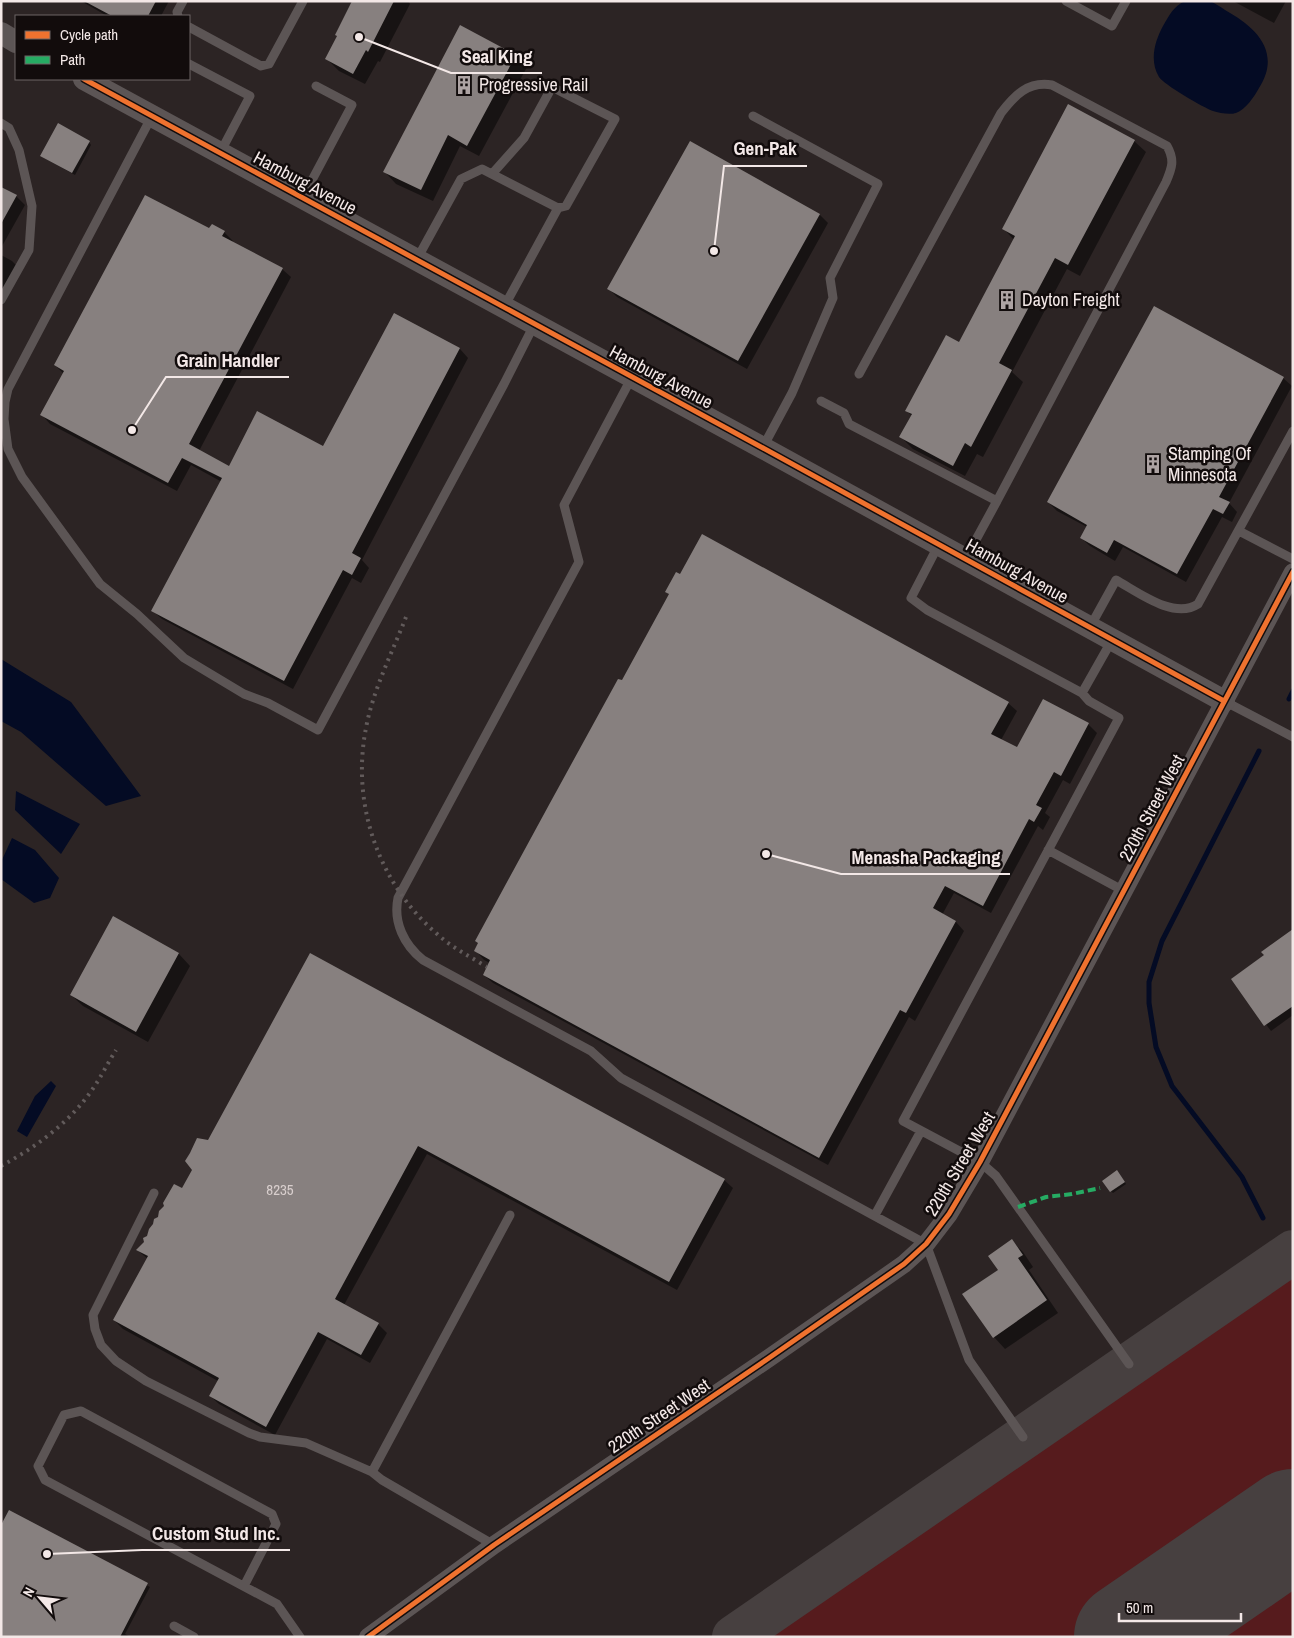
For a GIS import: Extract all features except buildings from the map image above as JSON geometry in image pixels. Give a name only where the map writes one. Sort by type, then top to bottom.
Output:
[{"type":"street","points":[[1,34],[15,41]]},
{"type":"street","name":"Hamburg Avenue","points":[[86,80],[966,558],[1224,701]]},
{"type":"street","name":"220th Street West","points":[[368,1637],[494,1545],[904,1264],[926,1244],[956,1203],[980,1162],[1293,572]]},
{"type":"lane","points":[[178,15],[177,12],[183,1]]},
{"type":"lane","points":[[190,28],[261,66],[269,64],[303,1]]},
{"type":"lane","points":[[1066,1],[1112,26],[1126,1]]},
{"type":"lane","points":[[190,65],[250,96],[220,153]]},
{"type":"lane","points":[[859,374],[1000,113],[1025,89],[1033,84],[1052,85],[1167,146],[1172,154],[1173,163],[1166,182],[966,558]]},
{"type":"lane","points":[[303,198],[352,105],[316,86]]},
{"type":"lane","points":[[417,260],[461,179],[482,169],[558,208],[566,206],[616,119],[552,87],[524,138],[492,174]]},
{"type":"lane","points":[[152,116],[8,389],[5,402],[4,432],[8,450],[22,477],[100,584],[137,614],[184,658],[244,694],[268,703],[318,730],[504,384],[534,324]]},
{"type":"lane","points":[[752,116],[878,184],[830,278],[833,298],[792,393],[763,448]]},
{"type":"lane","points":[[1,124],[9,128],[19,150],[32,206],[29,250],[1,300]]},
{"type":"lane","points":[[504,307],[558,208]]},
{"type":"lane","points":[[632,377],[564,504],[580,562],[398,898],[396,918],[405,940],[413,952],[423,960],[591,1051],[621,1078],[876,1215],[926,1244],[969,1360],[1023,1438]]},
{"type":"lane","points":[[821,401],[844,412],[849,424],[997,501]]},
{"type":"lane","points":[[1090,627],[1116,580],[1165,606],[1181,609],[1193,607],[1201,600],[1293,431]]},
{"type":"lane","points":[[1239,531],[1293,559]]},
{"type":"lane","points":[[940,544],[911,598],[927,610],[1082,693],[1089,701],[1119,718],[903,1122],[980,1162],[996,1176],[1129,1364]]},
{"type":"lane","points":[[1082,693],[1112,639]]},
{"type":"lane","points":[[1224,701],[1293,737]]},
{"type":"lane","points":[[1048,850],[1124,891]]},
{"type":"lane","points":[[876,1215],[921,1131]]},
{"type":"lane","points":[[154,1193],[93,1315],[97,1338],[107,1353],[125,1368],[146,1381],[249,1433],[260,1437],[306,1443],[372,1472],[382,1480],[494,1545]]},
{"type":"lane","points":[[372,1472],[510,1214]]},
{"type":"lane","points":[[244,1586],[276,1524],[272,1514],[81,1411],[64,1415],[38,1466],[45,1480],[277,1604],[300,1637]]},
{"type":"lane","points":[[174,1626],[194,1637]]},
{"type":"shaded area","points":[[1293,1272],[1293,1489],[1078,1637],[761,1637]]},
{"type":"shaded area","points":[[1293,1560],[1293,1637],[1181,1637]]},
{"type":"water","points":[[1185,1],[1214,3],[1247,24],[1262,42],[1267,52],[1268,63],[1259,88],[1246,106],[1236,113],[1228,114],[1213,111],[1201,105],[1168,85],[1159,77],[1156,71],[1154,51],[1160,32],[1172,11]]},
{"type":"water","points":[[1,659],[71,702],[141,796],[106,806],[21,732],[1,721]]},
{"type":"water","points":[[16,791],[80,824],[61,854],[15,810]]},
{"type":"water","points":[[12,838],[35,850],[59,878],[50,898],[34,903],[1,879],[1,862]]},
{"type":"water","points":[[51,1081],[56,1086],[27,1137],[17,1131],[35,1096]]},
{"type":"waterway","points":[[1289,699],[1293,691]]},
{"type":"waterway","points":[[1259,751],[1162,941],[1149,982],[1149,1003],[1156,1047],[1172,1086],[1242,1177],[1263,1218]]},
{"type":"taxiway","points":[[734,1637],[1293,1252]]},
{"type":"runway","points":[[1129,1637],[1293,1524]]},
{"type":"railway","points":[[406,617],[378,686],[366,728],[362,756],[362,785],[366,813],[384,866],[398,890],[416,913],[448,943],[487,967]]},
{"type":"railway","points":[[1,1166],[41,1141],[77,1109],[96,1084],[116,1050]]},
{"type":"marked path","points":[[1018,1207],[1046,1197],[1100,1188]]},
{"type":"cycle path","points":[[86,80],[1224,701]]},
{"type":"cycle path","points":[[368,1637],[494,1545],[904,1264],[926,1244],[949,1214],[980,1162],[1293,572]]},
{"type":"place","name":"Seal King","points":[[359,37]]},
{"type":"place","name":"Progressive Rail","points":[[464,85]]},
{"type":"place","name":"Gen-Pak","points":[[714,251]]},
{"type":"place","name":"Dayton Freight","points":[[1007,300]]},
{"type":"place","name":"Grain Handler","points":[[132,430]]},
{"type":"place","name":"Stamping Of Minnesota","points":[[1153,464]]},
{"type":"place","name":"Menasha Packaging","points":[[766,854]]},
{"type":"place","name":"Custom Stud Inc.","points":[[47,1554]]}]
